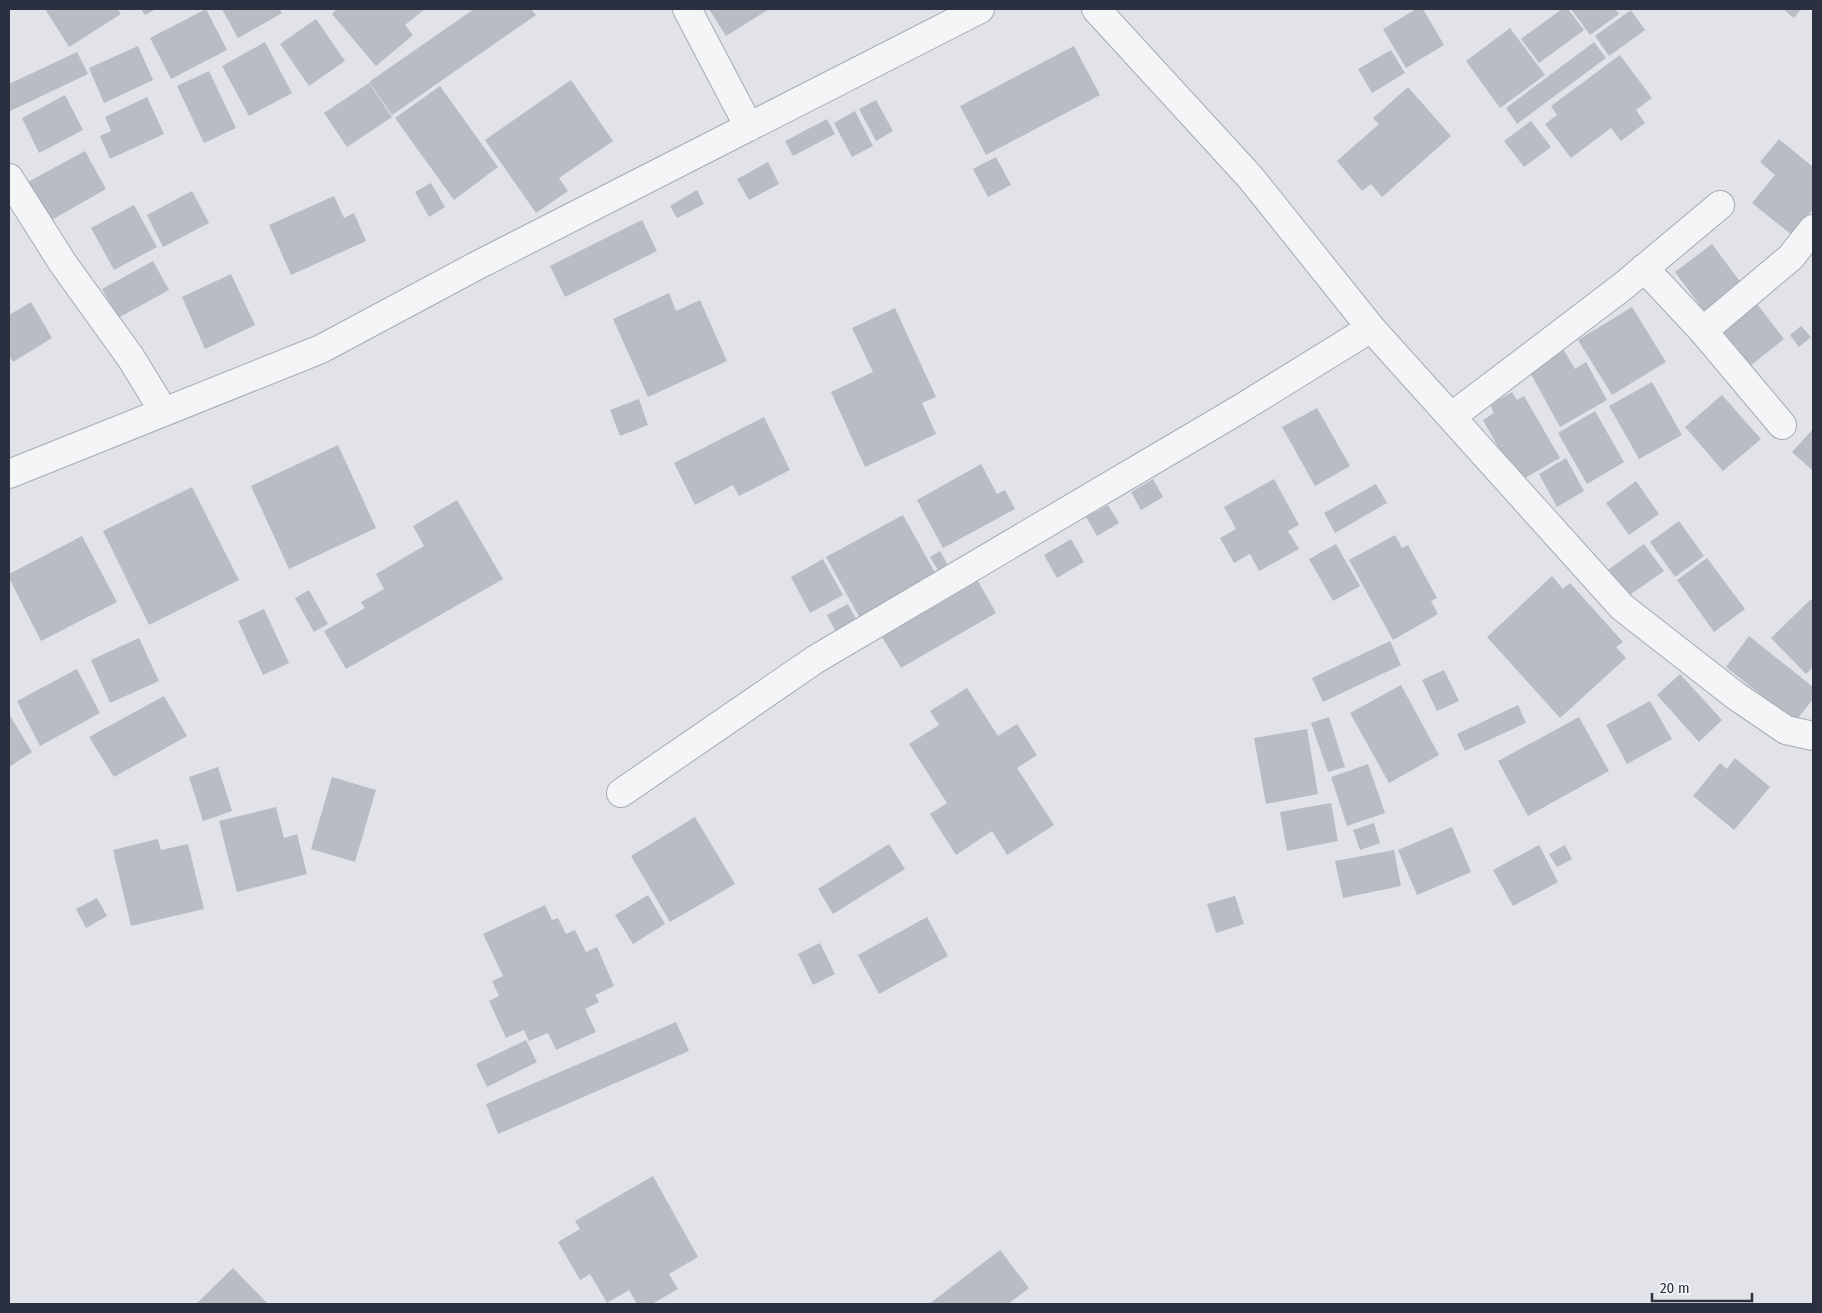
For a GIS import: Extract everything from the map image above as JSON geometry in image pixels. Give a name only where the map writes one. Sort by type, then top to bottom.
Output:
[{"type":"street","points":[[687,9],[749,127]]},
{"type":"street","points":[[9,474],[321,349],[478,265],[980,9]]},
{"type":"street","points":[[1096,9],[1250,176],[1371,328],[1622,608],[1736,696],[1786,730],[1813,736]]},
{"type":"street","points":[[9,178],[62,262],[131,358],[164,412]]},
{"type":"street","points":[[1451,417],[1644,268],[1720,205]]},
{"type":"street","points":[[1703,331],[1791,257],[1813,229]]},
{"type":"street","points":[[1644,268],[1703,331],[1782,425]]},
{"type":"street","points":[[621,793],[816,659],[1240,409],[1371,328]]},
{"type":"building","points":[[45,9],[117,9],[121,14],[69,47]]},
{"type":"building","points":[[141,9],[156,9],[145,15]]},
{"type":"building","points":[[206,9],[227,50],[171,79],[150,38]]},
{"type":"building","points":[[222,9],[279,9],[282,13],[238,38]]},
{"type":"building","points":[[337,9],[425,9],[405,25],[413,35],[376,66],[332,14]]},
{"type":"building","points":[[474,9],[531,9],[536,15],[392,115],[369,82]]},
{"type":"building","points":[[709,9],[769,9],[726,36]]},
{"type":"building","points":[[1416,9],[1423,9],[1444,45],[1406,68],[1383,29]]},
{"type":"building","points":[[1562,9],[1568,9],[1584,30],[1539,63],[1521,39]]},
{"type":"building","points":[[1571,9],[1615,9],[1619,14],[1590,35]]},
{"type":"building","points":[[1783,9],[1801,9],[1794,18]]},
{"type":"building","points":[[1631,10],[1645,30],[1609,56],[1595,36]]},
{"type":"building","points":[[316,19],[345,61],[309,86],[280,44]]},
{"type":"building","points":[[1510,28],[1545,75],[1500,108],[1466,61]]},
{"type":"building","points":[[265,42],[292,93],[249,116],[222,66]]},
{"type":"building","points":[[1594,42],[1606,58],[1517,124],[1506,108]]},
{"type":"building","points":[[138,46],[153,80],[104,103],[89,68]]},
{"type":"building","points":[[1074,46],[1100,95],[986,155],[960,106]]},
{"type":"building","points":[[1391,50],[1405,73],[1372,93],[1358,69]]},
{"type":"building","points":[[77,52],[88,74],[10,111],[9,84]]},
{"type":"building","points":[[1620,55],[1652,98],[1636,110],[1645,123],[1621,141],[1611,128],[1571,158],[1545,124],[1557,115],[1551,106]]},
{"type":"building","points":[[209,71],[236,128],[204,143],[177,86]]},
{"type":"building","points":[[571,80],[613,141],[559,178],[568,191],[536,213],[485,140]]},
{"type":"building","points":[[369,83],[392,117],[347,147],[324,113]]},
{"type":"building","points":[[440,86],[498,167],[454,200],[395,118]]},
{"type":"building","points":[[1408,87],[1451,136],[1382,197],[1371,184],[1362,191],[1337,161],[1379,124],[1373,118]]},
{"type":"building","points":[[65,95],[83,130],[39,153],[22,118]]},
{"type":"building","points":[[147,97],[164,134],[110,159],[100,136],[111,131],[105,117]]},
{"type":"building","points":[[876,100],[893,131],[876,141],[859,109]]},
{"type":"building","points":[[855,111],[873,146],[852,157],[834,123]]},
{"type":"building","points":[[827,119],[835,134],[793,156],[785,141]]},
{"type":"building","points":[[1531,121],[1551,147],[1524,167],[1504,141]]},
{"type":"building","points":[[1779,139],[1813,167],[1813,209],[1792,235],[1752,203],[1775,175],[1760,162]]},
{"type":"building","points":[[85,151],[106,189],[48,222],[26,183]]},
{"type":"building","points":[[996,157],[1011,185],[988,197],[973,169]]},
{"type":"building","points":[[768,162],[779,184],[749,200],[737,179]]},
{"type":"building","points":[[431,183],[445,207],[429,217],[415,192]]},
{"type":"building","points":[[697,190],[704,204],[677,218],[670,206]]},
{"type":"building","points":[[192,191],[209,223],[163,247],[147,215]]},
{"type":"building","points":[[334,196],[344,218],[354,213],[366,241],[291,275],[269,225]]},
{"type":"building","points":[[134,205],[157,247],[114,270],[91,228]]},
{"type":"building","points":[[642,220],[657,251],[565,297],[550,266]]},
{"type":"building","points":[[1712,244],[1741,283],[1704,311],[1675,272]]},
{"type":"building","points":[[153,261],[169,290],[118,318],[102,289]]},
{"type":"building","points":[[231,274],[255,325],[205,349],[182,297]]},
{"type":"building","points":[[669,293],[676,311],[700,300],[727,361],[648,397],[613,319]]},
{"type":"building","points":[[1754,300],[1784,339],[1750,366],[1720,327]]},
{"type":"building","points":[[31,302],[52,338],[13,362],[9,355],[9,315]]},
{"type":"building","points":[[1632,307],[1666,362],[1612,395],[1578,340]]},
{"type":"building","points":[[895,308],[936,397],[922,403],[936,434],[865,467],[831,392],[873,372],[852,328]]},
{"type":"building","points":[[1801,326],[1811,337],[1799,347],[1790,335]]},
{"type":"building","points":[[1562,347],[1575,369],[1586,362],[1607,400],[1560,427],[1527,367]]},
{"type":"building","points":[[1652,382],[1682,435],[1639,459],[1609,406]]},
{"type":"building","points":[[1512,392],[1517,400],[1524,396],[1560,458],[1518,482],[1483,420],[1494,413],[1490,405]]},
{"type":"building","points":[[1722,395],[1761,439],[1723,471],[1685,427]]},
{"type":"building","points":[[639,399],[648,425],[620,436],[610,410]]},
{"type":"building","points":[[1317,408],[1350,466],[1315,486],[1282,427]]},
{"type":"building","points":[[1595,411],[1624,462],[1587,484],[1558,433]]},
{"type":"building","points":[[764,417],[790,470],[739,496],[733,485],[695,505],[674,463]]},
{"type":"building","points":[[1813,429],[1813,471],[1792,452]]},
{"type":"building","points":[[338,445],[376,528],[289,569],[251,486]]},
{"type":"building","points":[[1566,458],[1584,491],[1557,507],[1539,474]]},
{"type":"building","points":[[981,464],[997,494],[1005,490],[1015,509],[943,548],[917,500]]},
{"type":"building","points":[[1153,479],[1163,497],[1141,510],[1131,492]]},
{"type":"building","points":[[1274,479],[1299,525],[1288,531],[1299,549],[1259,571],[1250,554],[1234,563],[1220,538],[1236,529],[1224,507]]},
{"type":"building","points":[[1636,481],[1659,514],[1629,535],[1606,503]]},
{"type":"building","points":[[1376,484],[1387,503],[1335,533],[1324,513]]},
{"type":"building","points":[[192,487],[239,580],[149,625],[103,531]]},
{"type":"building","points":[[457,500],[503,579],[346,669],[324,631],[365,608],[361,602],[384,589],[376,574],[424,546],[413,526]]},
{"type":"building","points":[[1108,505],[1119,523],[1097,536],[1086,517]]},
{"type":"building","points":[[903,515],[938,578],[861,620],[826,557]]},
{"type":"building","points":[[1679,521],[1704,556],[1675,577],[1650,542]]},
{"type":"building","points":[[1395,535],[1402,548],[1408,545],[1437,598],[1431,601],[1438,614],[1393,640],[1349,560]]},
{"type":"building","points":[[82,536],[117,602],[41,641],[9,578],[9,574]]},
{"type":"building","points":[[1071,539],[1084,562],[1057,578],[1044,555]]},
{"type":"building","points":[[1336,544],[1360,586],[1333,601],[1309,559]]},
{"type":"building","points":[[1644,544],[1664,571],[1624,599],[1605,572]]},
{"type":"building","points":[[940,551],[949,567],[939,572],[930,557]]},
{"type":"building","points":[[1707,558],[1745,609],[1714,632],[1677,580]]},
{"type":"building","points":[[823,559],[843,595],[810,613],[791,577]]},
{"type":"building","points":[[1552,576],[1563,589],[1570,583],[1623,642],[1616,647],[1626,658],[1560,718],[1487,637]]},
{"type":"building","points":[[978,581],[996,613],[901,668],[882,637]]},
{"type":"building","points":[[309,590],[328,624],[314,632],[295,598]]},
{"type":"building","points":[[1811,599],[1813,602],[1813,667],[1806,674],[1771,638]]},
{"type":"building","points":[[848,604],[858,623],[837,634],[827,615]]},
{"type":"building","points":[[264,609],[289,663],[263,675],[238,621]]},
{"type":"building","points":[[1749,636],[1813,687],[1813,699],[1795,722],[1726,667]]},
{"type":"building","points":[[139,638],[159,681],[110,703],[91,660]]},
{"type":"building","points":[[1390,641],[1401,665],[1323,702],[1312,678]]},
{"type":"building","points":[[77,669],[100,713],[40,746],[17,701]]},
{"type":"building","points":[[1444,670],[1459,701],[1437,711],[1422,680]]},
{"type":"building","points":[[1680,674],[1722,720],[1699,742],[1657,695]]},
{"type":"building","points":[[1401,685],[1439,755],[1389,783],[1350,713]]},
{"type":"building","points":[[967,688],[998,736],[1017,724],[1037,755],[1017,768],[1054,825],[1007,855],[992,831],[956,855],[930,814],[947,803],[909,744],[939,725],[930,711]]},
{"type":"building","points":[[164,696],[187,736],[114,777],[89,737]]},
{"type":"building","points":[[1650,701],[1672,739],[1627,764],[1606,725]]},
{"type":"building","points":[[1518,705],[1526,723],[1465,751],[1457,734]]},
{"type":"building","points":[[9,714],[32,752],[9,767]]},
{"type":"building","points":[[1329,717],[1345,767],[1328,772],[1311,723]]},
{"type":"building","points":[[1579,717],[1609,771],[1528,816],[1498,761]]},
{"type":"building","points":[[1307,729],[1318,794],[1266,804],[1254,738]]},
{"type":"building","points":[[1735,758],[1770,787],[1734,830],[1693,796],[1720,763],[1727,769]]},
{"type":"building","points":[[1368,764],[1385,813],[1347,826],[1331,777]]},
{"type":"building","points":[[218,767],[232,811],[203,821],[189,777]]},
{"type":"building","points":[[332,777],[376,790],[355,862],[311,849]]},
{"type":"building","points":[[1331,803],[1338,841],[1287,851],[1280,812]]},
{"type":"building","points":[[276,807],[284,838],[297,834],[307,874],[237,892],[219,821]]},
{"type":"building","points":[[695,817],[735,884],[670,922],[631,856]]},
{"type":"building","points":[[1374,823],[1380,843],[1360,850],[1353,830]]},
{"type":"building","points":[[1452,827],[1471,872],[1417,895],[1398,850]]},
{"type":"building","points":[[158,839],[161,850],[188,844],[204,909],[131,926],[113,850]]},
{"type":"building","points":[[889,844],[905,869],[833,914],[818,889]]},
{"type":"building","points":[[1539,845],[1558,882],[1513,906],[1493,870]]},
{"type":"building","points":[[1565,845],[1572,859],[1557,867],[1549,854]]},
{"type":"building","points":[[1394,850],[1401,886],[1343,898],[1335,861]]},
{"type":"building","points":[[648,895],[665,924],[633,944],[615,915]]},
{"type":"building","points":[[1235,896],[1244,924],[1216,933],[1207,904]]},
{"type":"building","points":[[97,898],[107,916],[86,928],[76,909]]},
{"type":"building","points":[[545,905],[552,920],[558,918],[566,934],[575,930],[586,952],[597,947],[614,986],[595,995],[599,1002],[585,1009],[596,1032],[556,1050],[548,1033],[529,1041],[524,1030],[506,1038],[489,1001],[499,996],[492,981],[503,976],[483,934]]},
{"type":"building","points":[[927,917],[948,956],[879,994],[858,955]]},
{"type":"building","points":[[820,943],[835,974],[813,985],[798,954]]},
{"type":"building","points":[[676,1022],[689,1051],[498,1134],[486,1104]]},
{"type":"building","points":[[526,1040],[537,1062],[487,1087],[476,1064]]},
{"type":"building","points":[[653,1176],[698,1257],[669,1274],[678,1289],[652,1304],[637,1304],[629,1290],[607,1303],[590,1274],[580,1280],[558,1242],[580,1229],[575,1221]]},
{"type":"building","points":[[1000,1250],[1029,1288],[1008,1304],[929,1304]]},
{"type":"building","points":[[233,1268],[268,1304],[196,1304]]}]
